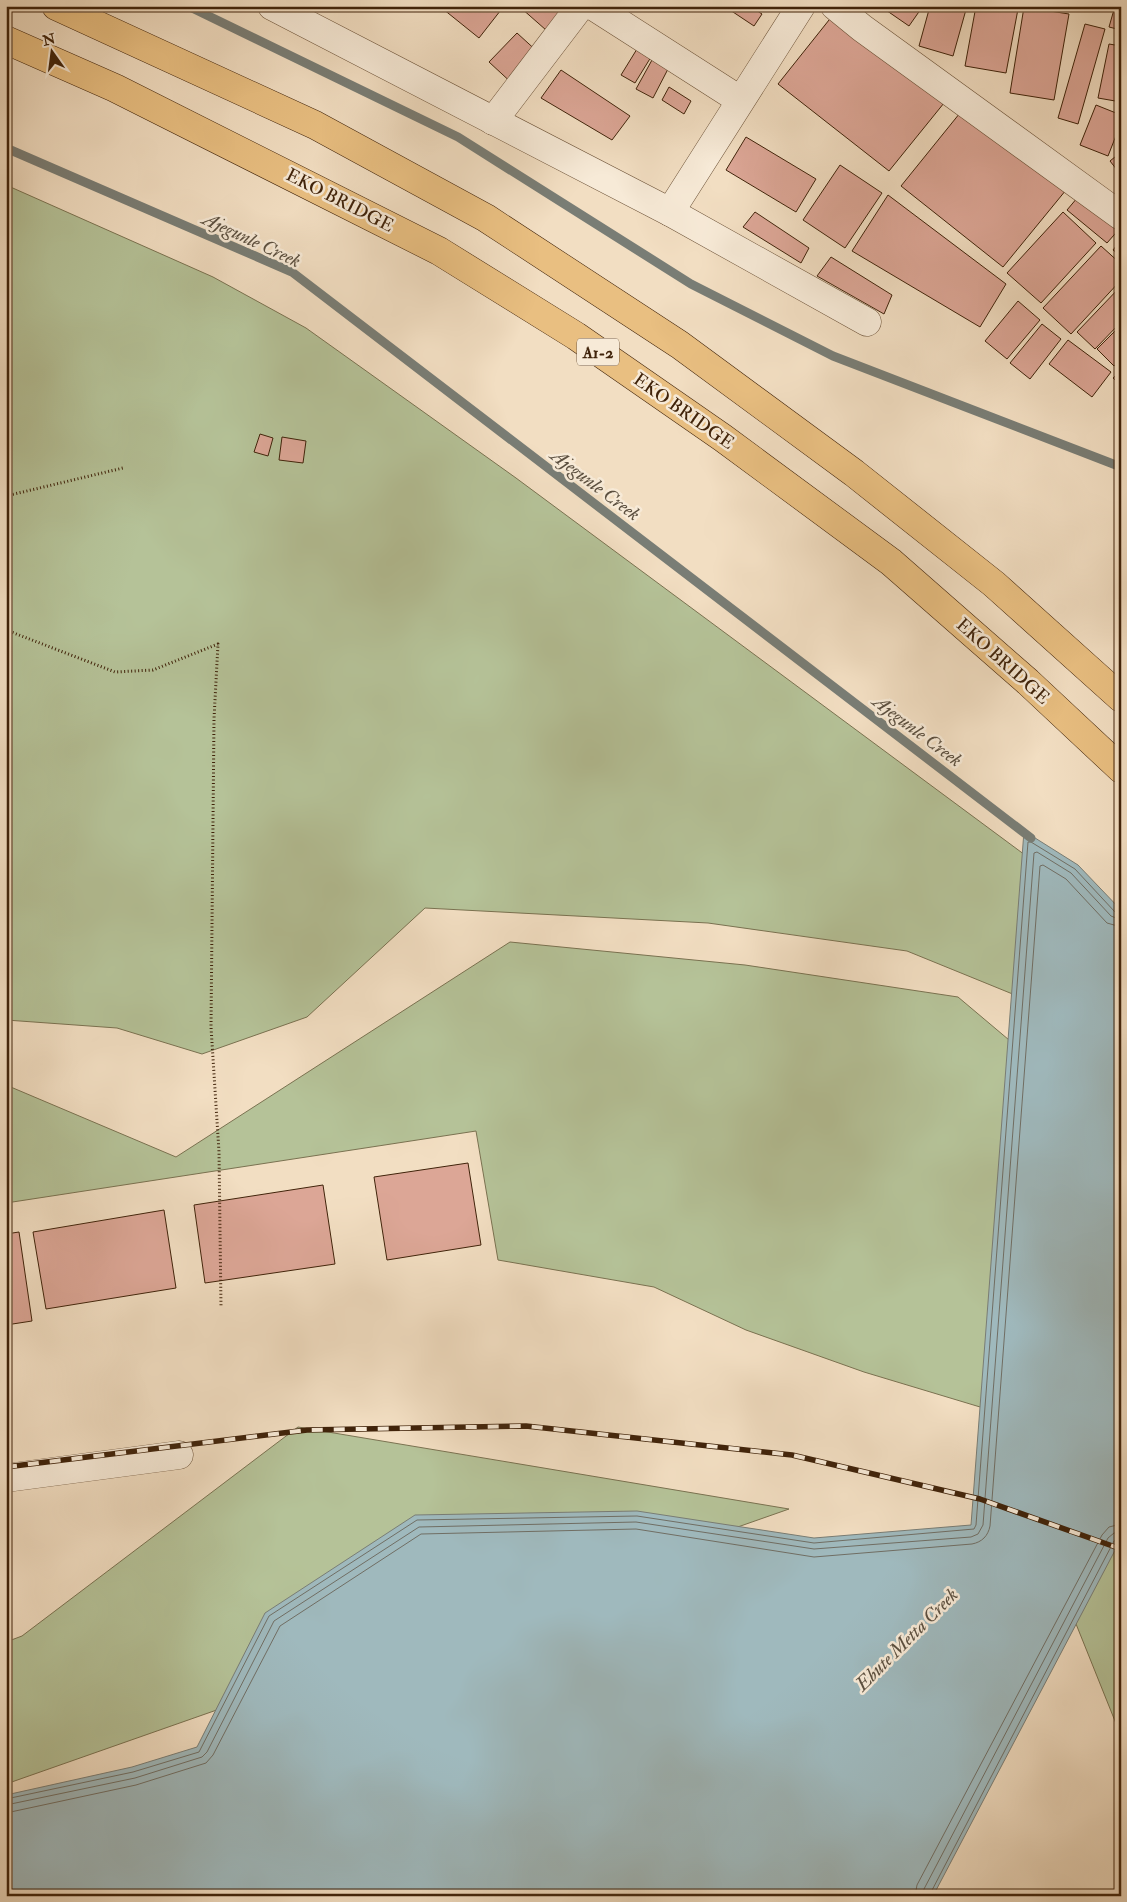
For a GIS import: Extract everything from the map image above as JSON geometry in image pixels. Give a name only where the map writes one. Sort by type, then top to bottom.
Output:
[{"type":"highway","points":[[56,6],[315,125],[486,218],[680,345],[854,473],[994,584],[1121,698]]},
{"type":"highway","name":"EKO BRIDGE","points":[[6,40],[124,93],[439,251],[576,336],[723,438],[891,562],[1028,682],[1121,769]]},
{"type":"street","points":[[272,6],[670,212],[867,322]]},
{"type":"street","points":[[493,121],[579,8],[584,6]]},
{"type":"street","points":[[592,6],[740,100]]},
{"type":"street","points":[[670,212],[800,6]]},
{"type":"street","points":[[835,6],[862,28],[1121,216]]},
{"type":"street","points":[[6,1478],[179,1455]]},
{"type":"path","points":[[6,496],[123,468]]},
{"type":"path","points":[[6,630],[114,672],[153,670],[218,644],[214,719],[211,1027],[219,1152],[221,1307]]},
{"type":"green space","points":[[6,185],[213,277],[306,328],[516,478],[1025,855],[1042,1006],[907,951],[708,923],[425,908],[307,1017],[202,1054],[117,1028],[6,1020]]},
{"type":"green space","points":[[510,942],[745,965],[958,997],[1015,1045],[1000,1413],[864,1372],[746,1330],[654,1287],[498,1260],[476,1131],[6,1203],[6,1085],[176,1157]]},
{"type":"green space","points":[[298,1427],[789,1509],[6,1784],[6,1642],[22,1636]]},
{"type":"green space","points":[[1121,1494],[1121,1736],[1066,1599]]},
{"type":"water","name":"Ebute Metta Creek","points":[[1024,831],[1078,865],[1121,910],[1121,1539],[933,1896],[6,1896],[6,1795],[132,1767],[197,1747],[265,1613],[415,1515],[637,1511],[814,1538],[971,1525]]},
{"type":"building","points":[[445,6],[504,6],[479,38],[443,9]]},
{"type":"building","points":[[522,6],[567,6],[546,30],[521,8]]},
{"type":"building","points":[[724,6],[750,6],[762,14],[754,26]]},
{"type":"building","points":[[880,6],[923,6],[909,26]]},
{"type":"building","points":[[930,6],[967,6],[953,56],[919,46]]},
{"type":"building","points":[[976,6],[1018,9],[1006,73],[965,66]]},
{"type":"building","points":[[1115,6],[1121,6],[1121,30],[1109,27]]},
{"type":"building","points":[[1024,7],[1069,14],[1054,100],[1010,93]]},
{"type":"building","points":[[833,15],[944,103],[889,171],[778,84]]},
{"type":"building","points":[[1085,24],[1105,29],[1078,124],[1058,118]]},
{"type":"building","points":[[517,33],[540,54],[515,86],[489,62]]},
{"type":"building","points":[[1109,44],[1121,46],[1121,102],[1098,98]]},
{"type":"building","points":[[637,49],[651,57],[635,83],[621,75]]},
{"type":"building","points":[[652,60],[668,69],[653,98],[636,89]]},
{"type":"building","points":[[561,70],[630,116],[612,140],[541,98]]},
{"type":"building","points":[[669,87],[691,101],[684,114],[662,100]]},
{"type":"building","points":[[1096,105],[1121,115],[1121,123],[1108,156],[1080,145]]},
{"type":"building","points":[[964,108],[1066,190],[1003,267],[901,186]]},
{"type":"building","points":[[746,137],[816,179],[796,212],[726,170]]},
{"type":"building","points":[[1121,152],[1121,175],[1110,161]]},
{"type":"building","points":[[840,165],[882,193],[845,248],[803,220]]},
{"type":"building","points":[[1083,191],[1121,227],[1107,243],[1067,210]]},
{"type":"building","points":[[888,195],[1006,284],[980,327],[852,251]]},
{"type":"building","points":[[755,212],[809,248],[801,263],[743,227]]},
{"type":"building","points":[[1063,212],[1096,243],[1041,303],[1007,273]]},
{"type":"building","points":[[1121,240],[1121,256],[1113,250]]},
{"type":"building","points":[[1101,246],[1121,264],[1121,280],[1071,334],[1043,308]]},
{"type":"building","points":[[831,257],[892,295],[884,314],[817,276]]},
{"type":"building","points":[[1121,286],[1121,322],[1095,349],[1077,332]]},
{"type":"building","points":[[1018,301],[1040,320],[1007,359],[985,341]]},
{"type":"building","points":[[1042,324],[1061,339],[1030,379],[1010,363]]},
{"type":"building","points":[[1121,325],[1121,360],[1114,366],[1097,349]]},
{"type":"building","points":[[1068,340],[1111,372],[1092,397],[1049,364]]},
{"type":"building","points":[[1121,371],[1121,386],[1113,378]]},
{"type":"building","points":[[260,434],[273,438],[268,456],[254,452]]},
{"type":"building","points":[[282,437],[306,441],[303,463],[279,460]]},
{"type":"building","points":[[468,1163],[481,1245],[387,1260],[374,1177]]},
{"type":"building","points":[[323,1185],[335,1264],[205,1283],[194,1205]]},
{"type":"building","points":[[164,1210],[176,1288],[46,1309],[33,1232]]},
{"type":"building","points":[[19,1232],[32,1321],[6,1325],[6,1234]]},
{"type":"waterway","points":[[188,6],[458,137],[691,284],[833,356],[1121,467]]},
{"type":"waterway","name":"Ajegunle Creek","points":[[6,148],[292,272],[1031,838]]},
{"type":"railway","points":[[6,1467],[307,1430],[526,1426],[792,1455],[980,1499],[1121,1549]]}]
